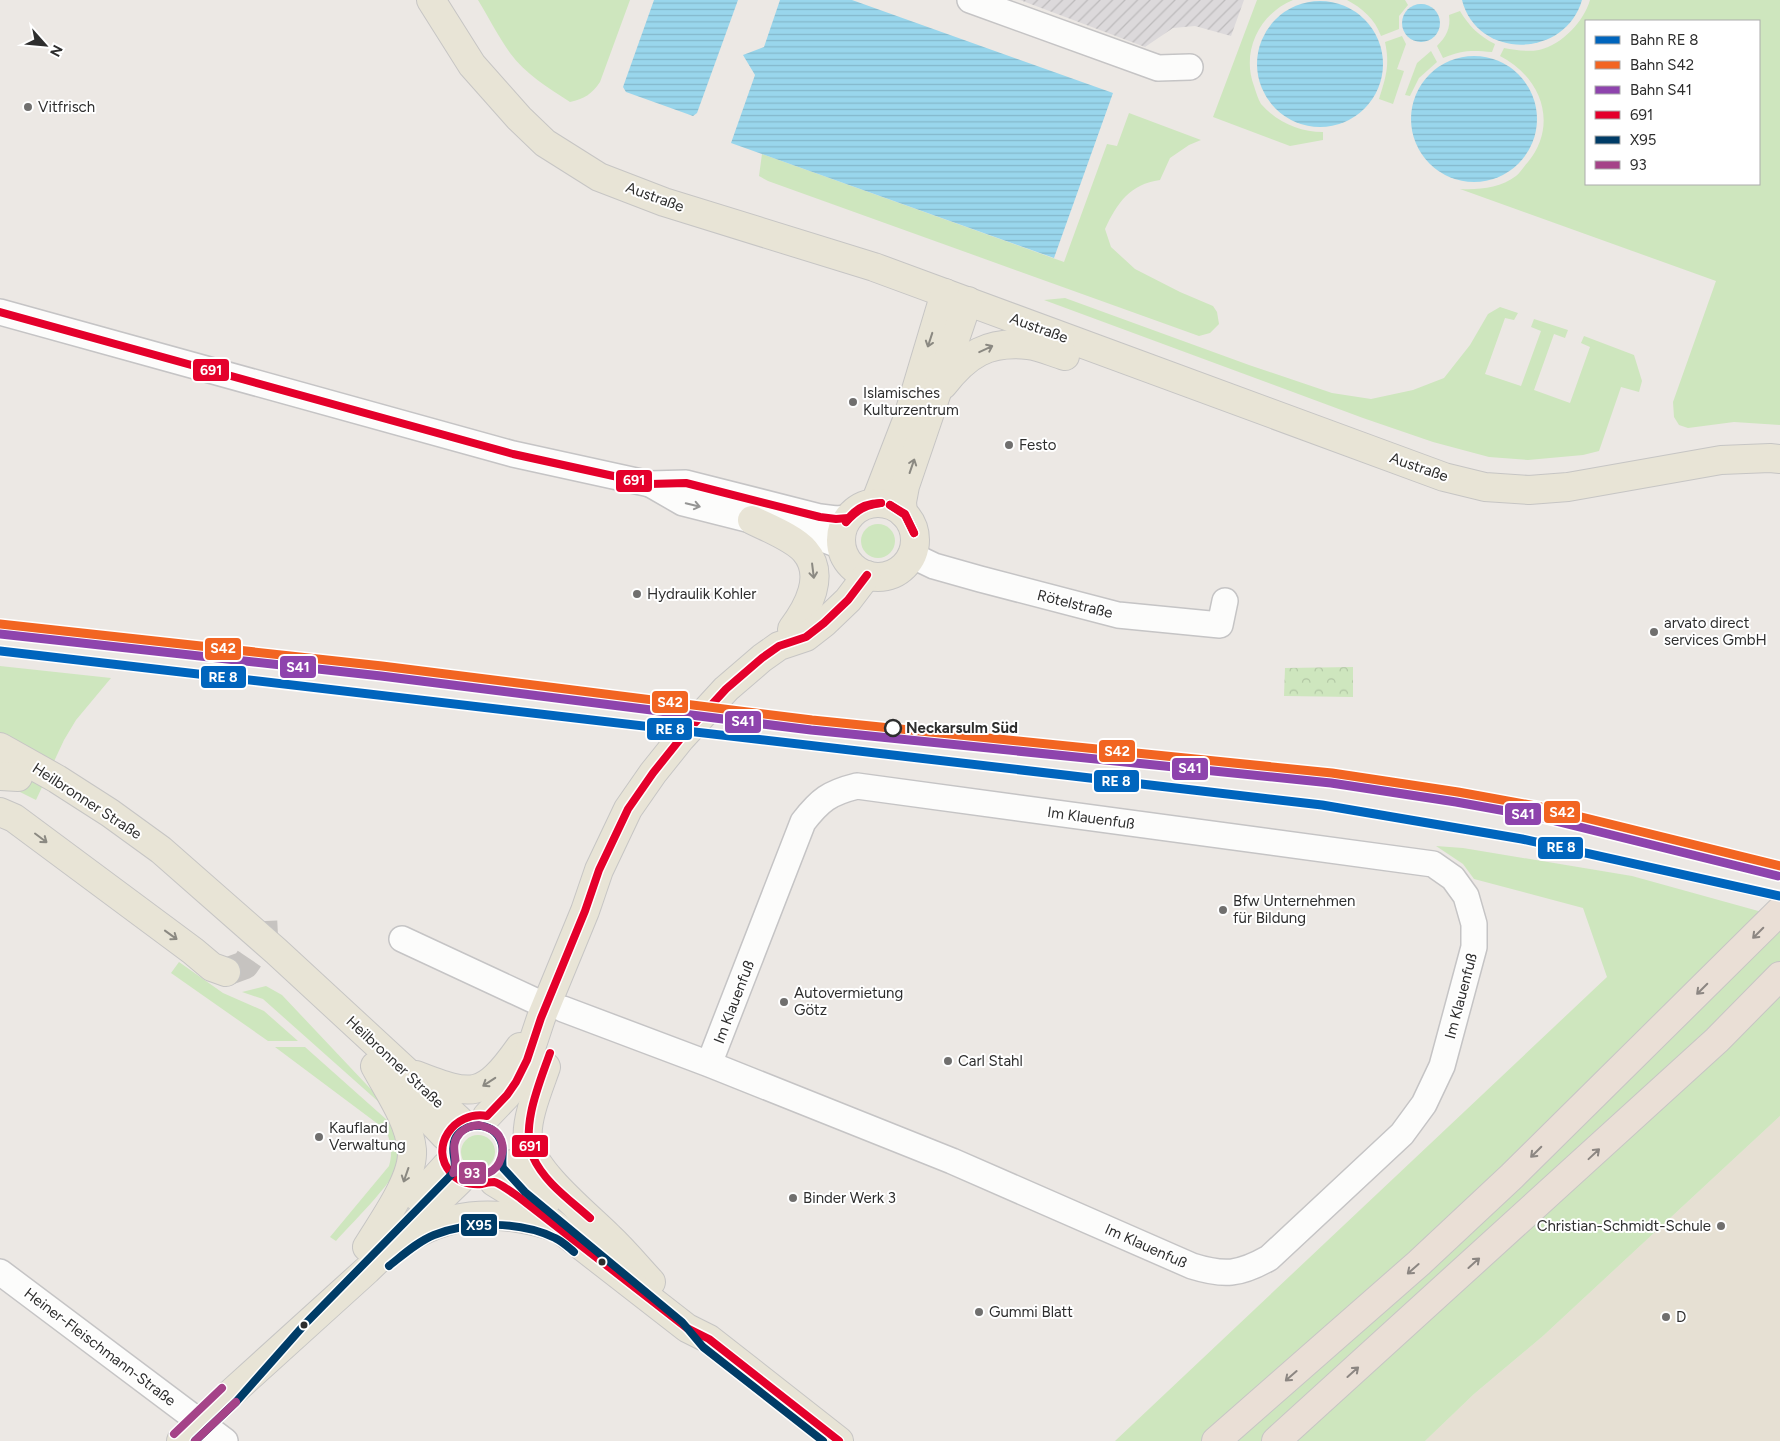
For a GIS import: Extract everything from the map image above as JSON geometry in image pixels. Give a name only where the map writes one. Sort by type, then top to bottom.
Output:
[{"type":"highway","points":[[1216,1441],[1419,1264],[1512,1176],[1780,911]]},
{"type":"highway","points":[[1276,1441],[1710,1047],[1778,978]]},
{"type":"main road","name":"Austraße","points":[[430,0],[472,65],[519,118],[545,143],[599,177],[664,202],[874,267],[1444,477],[1485,487],[1529,490],[1568,487],[1721,460],[1780,459]]},
{"type":"main road","points":[[903,513],[902,502],[905,486],[937,392],[956,297]]},
{"type":"main road","points":[[875,503],[886,480],[907,420],[956,297]]},
{"type":"main road","points":[[937,392],[949,377],[971,356],[994,345],[1030,345],[1084,362],[1115,356]]},
{"type":"main road","points":[[875,503],[890,505],[903,513],[913,528],[914,547],[905,564],[893,573],[878,577],[852,560],[843,527],[848,518],[860,507],[875,503]]},
{"type":"main road","points":[[752,520],[794,542],[805,551],[812,563],[814,585],[809,601],[786,638]]},
{"type":"main road","points":[[487,1116],[503,1100],[516,1082],[550,1011],[599,870],[628,809],[653,773],[681,738],[726,688],[786,638],[828,598],[852,560]]},
{"type":"main road","points":[[0,746],[50,765],[120,801],[243,897],[263,916]]},
{"type":"main road","name":"Heilbronner Straße","points":[[0,746],[110,813],[161,850],[283,957],[406,1071],[452,1128]]},
{"type":"main road","name":"Heilbronner Straße","points":[[6,774],[55,797],[100,827],[152,867],[299,994],[420,1109],[452,1128]]},
{"type":"main road","points":[[0,812],[14,818],[212,967],[226,972]]},
{"type":"main road","points":[[406,1071],[450,1088],[463,1090],[477,1089],[493,1080],[550,1011]]},
{"type":"main road","points":[[550,1011],[546,1066],[530,1118],[528,1140],[532,1155],[542,1171],[610,1238],[659,1290]]},
{"type":"main road","points":[[367,1258],[400,1192],[408,1171],[412,1152],[410,1136],[401,1113],[375,1066]]},
{"type":"main road","points":[[509,1132],[546,1066]]},
{"type":"main road","points":[[472,1115],[487,1116],[496,1119],[509,1132],[513,1147],[503,1173],[482,1186],[470,1185],[452,1173],[442,1151],[452,1128],[472,1115]]},
{"type":"main road","points":[[181,1441],[228,1395],[298,1317],[367,1258],[425,1189],[452,1173]]},
{"type":"main road","points":[[503,1173],[531,1184],[689,1315],[709,1339]]},
{"type":"main road","points":[[503,1173],[520,1198],[687,1328],[709,1339],[839,1441]]},
{"type":"main road","points":[[367,1258],[410,1238],[429,1226],[452,1219],[490,1215],[504,1216],[533,1221],[560,1229]]},
{"type":"street","points":[[970,0],[1158,68],[1190,66]]},
{"type":"street","points":[[0,312],[514,454],[650,484],[686,483],[820,517],[848,518]]},
{"type":"street","points":[[650,484],[682,503],[818,537],[852,560]]},
{"type":"street","name":"Rötelstraße","points":[[911,555],[934,566],[1118,616],[1220,625],[1225,601]]},
{"type":"street","name":"Im Klauenfuß","points":[[402,939],[550,1011],[710,1064],[952,1160],[1192,1266],[1214,1273],[1235,1272],[1251,1268],[1269,1258],[1402,1134],[1424,1104],[1442,1066],[1474,947],[1474,924],[1466,896],[1453,878],[1433,864],[857,786],[839,791],[818,803],[803,822],[710,1064]]},
{"type":"street","name":"Heiner-Fleischmann-Straße","points":[[0,1272],[225,1441]]},
{"type":"shaded area","points":[[1020,0],[1244,0],[1231,36],[1195,26],[1173,28],[1145,47]]},
{"type":"shaded area","name":"Christian-Schmidt-Schule","points":[[1780,1116],[1780,1441],[1425,1441],[1474,1394],[1543,1336]]},
{"type":"green space","points":[[478,0],[630,0],[600,82],[587,95],[570,102],[538,80],[516,61],[501,40]]},
{"type":"green space","points":[[1257,0],[1293,0],[1281,6],[1271,15],[1262,24],[1256,36],[1250,60],[1251,73],[1259,100],[1274,116],[1289,125],[1314,132],[1323,132],[1323,140],[1290,146],[1213,117]]},
{"type":"green space","points":[[1347,0],[1405,0],[1408,5],[1399,16],[1399,29],[1381,36],[1375,24],[1367,15]]},
{"type":"green space","points":[[1590,0],[1780,0],[1780,425],[1734,422],[1688,428],[1679,425],[1674,417],[1673,402],[1716,281],[1460,189],[1489,187],[1503,183],[1516,176],[1528,162],[1537,147],[1542,132],[1544,117],[1535,89],[1526,76],[1500,56],[1504,48],[1530,51],[1548,47],[1564,38],[1583,16]]},
{"type":"green space","points":[[1460,11],[1475,30],[1495,44],[1492,52],[1467,51],[1443,58],[1437,46],[1447,32],[1449,15]]},
{"type":"green space","points":[[1402,36],[1406,44],[1397,69],[1404,71],[1393,104],[1379,99],[1386,71],[1385,42]]},
{"type":"green space","points":[[1431,51],[1437,62],[1419,78],[1410,96],[1405,95],[1417,63]]},
{"type":"green space","points":[[1129,113],[1201,140],[1189,145],[1170,158],[1160,180],[1150,182],[1133,190],[1120,203],[1105,229],[1111,247],[1135,269],[1213,306],[1217,312],[1219,324],[1210,333],[1199,336],[768,181],[759,176],[762,154],[1064,262],[1107,144],[1117,146]]},
{"type":"green space","points":[[1065,298],[1332,393],[1371,399],[1413,390],[1444,378],[1470,345],[1488,314],[1500,307],[1518,313],[1514,320],[1505,318],[1485,374],[1521,386],[1541,331],[1531,327],[1534,319],[1568,330],[1565,338],[1554,334],[1534,390],[1570,403],[1590,347],[1581,343],[1584,336],[1634,355],[1642,381],[1639,392],[1621,387],[1599,451],[1583,455],[1528,460],[1489,457],[1433,442],[1363,418],[1044,300]]},
{"type":"green space","points":[[878,524],[885,525],[890,529],[894,534],[894,548],[890,553],[885,557],[878,558],[871,557],[866,553],[862,548],[861,541],[862,534],[866,529],[871,525]]},
{"type":"green space","points":[[0,666],[111,678],[76,720],[64,740],[36,800],[0,782]]},
{"type":"green space","points":[[1353,667],[1353,697],[1284,696],[1285,668]]},
{"type":"green space","points":[[1436,846],[1463,848],[1632,876],[1780,917],[1780,1116],[1543,1336],[1474,1394],[1425,1441],[1115,1441],[1607,977],[1583,908],[1474,879],[1463,864]]},
{"type":"green space","points":[[179,962],[223,993],[264,1011],[298,1041],[268,1041],[171,973]]},
{"type":"green space","points":[[266,986],[282,995],[383,1102],[381,1104],[263,999],[242,992]]},
{"type":"green space","points":[[275,1047],[305,1047],[387,1120],[397,1141],[398,1165],[389,1182],[336,1241],[330,1237],[389,1166],[391,1152],[388,1135],[386,1130]]},
{"type":"green space","points":[[478,1135],[485,1136],[490,1140],[494,1145],[494,1159],[490,1164],[485,1168],[478,1169],[471,1168],[466,1164],[462,1159],[461,1152],[462,1145],[466,1140],[471,1136]]},
{"type":"water","points":[[654,0],[738,0],[697,113],[693,116],[626,92],[623,87]]},
{"type":"water","points":[[780,0],[852,0],[1113,93],[1054,258],[731,143],[755,75],[743,55],[764,47]]},
{"type":"water","points":[[1462,0],[1582,0],[1573,19],[1558,33],[1541,42],[1521,45],[1502,42],[1485,34],[1471,20]]},
{"type":"water","points":[[1320,1],[1344,6],[1364,20],[1378,40],[1383,64],[1378,88],[1364,108],[1344,122],[1320,127],[1296,122],[1276,108],[1262,88],[1257,64],[1262,40],[1276,20],[1296,6]]},
{"type":"water","points":[[1421,4],[1434,10],[1440,23],[1434,36],[1421,42],[1408,36],[1402,23],[1408,10]]},
{"type":"water","points":[[1474,56],[1498,61],[1518,75],[1532,95],[1537,119],[1532,143],[1518,163],[1498,177],[1474,182],[1450,177],[1430,163],[1416,143],[1411,119],[1416,95],[1430,75],[1450,61]]},
{"type":"tunnel","points":[[226,972],[245,965],[264,937],[263,915]]},
{"type":"transit line","name":"691","points":[[0,312],[513,454],[650,484],[686,483],[820,517],[848,518]]},
{"type":"transit line","name":"691","points":[[846,522],[861,508],[870,504],[881,503]]},
{"type":"transit line","name":"691","points":[[846,522],[862,509],[881,503]]},
{"type":"transit line","name":"691","points":[[890,505],[905,514],[914,533]]},
{"type":"transit line","name":"691","points":[[890,505],[905,515],[914,533]]},
{"type":"transit line","name":"691","points":[[839,1441],[709,1339],[687,1328],[500,1184],[494,1182],[473,1184],[458,1179],[451,1173],[442,1153],[448,1133],[455,1125],[464,1119],[475,1116],[487,1116],[507,1095],[516,1082],[527,1060],[541,1018],[585,911],[599,870],[628,809],[653,773],[681,738],[726,689],[779,646],[806,637],[824,623],[848,600],[867,575]]},
{"type":"transit line","points":[[0,651],[1322,805],[1522,839],[1780,896]]},
{"type":"transit line","name":"691","points":[[550,1053],[533,1105],[529,1132],[530,1145],[533,1157],[544,1175],[590,1218]]},
{"type":"transit line","name":"93","points":[[479,1125],[493,1130],[499,1136],[502,1146],[499,1162],[493,1170],[484,1174],[462,1171],[453,1173],[456,1163],[454,1148],[456,1138],[467,1128],[479,1125]]},
{"type":"transit line","name":"X95","points":[[195,1441],[236,1402],[305,1324],[453,1173],[455,1169],[453,1148],[455,1139],[465,1129],[478,1126],[488,1127],[498,1136],[503,1148],[503,1168],[525,1192],[682,1322],[703,1347],[823,1441]]},
{"type":"transit line","name":"X95","points":[[389,1266],[416,1245],[434,1235],[448,1230],[479,1225],[511,1226],[541,1232],[560,1241],[574,1252]]},
{"type":"transit line","name":"93","points":[[174,1434],[222,1388]]},
{"type":"transit line","name":"93","points":[[195,1441],[236,1402]]},
{"type":"rail line","name":"S42","points":[[0,624],[382,666],[812,720],[1332,773],[1541,807],[1780,866]]},
{"type":"rail line","name":"S41","points":[[0,634],[381,676],[811,730],[1331,783],[1539,817],[1778,876]]},
{"type":"place","name":"Vitfrisch","points":[[28,107]]},
{"type":"place","name":"Islamisches Kulturzentrum","points":[[853,402]]},
{"type":"place","name":"Festo","points":[[1009,445]]},
{"type":"place","name":"Hydraulik Kohler","points":[[637,594]]},
{"type":"place","name":"arvato direct services GmbH","points":[[1654,632]]},
{"type":"place","name":"Neckarsulm Süd","points":[[893,728]]},
{"type":"place","name":"Bfw Unternehmen für Bildung","points":[[1223,910]]},
{"type":"place","name":"Autovermietung Götz","points":[[784,1002]]},
{"type":"place","name":"Carl Stahl","points":[[948,1061]]},
{"type":"place","name":"Kaufland Verwaltung","points":[[319,1137]]},
{"type":"place","name":"Binder Werk 3","points":[[793,1198]]},
{"type":"place","name":"Christian-Schmidt-Schule","points":[[1721,1226]]},
{"type":"place","name":"Gummi Blatt","points":[[979,1312]]},
{"type":"place","name":"D","points":[[1666,1317]]}]
